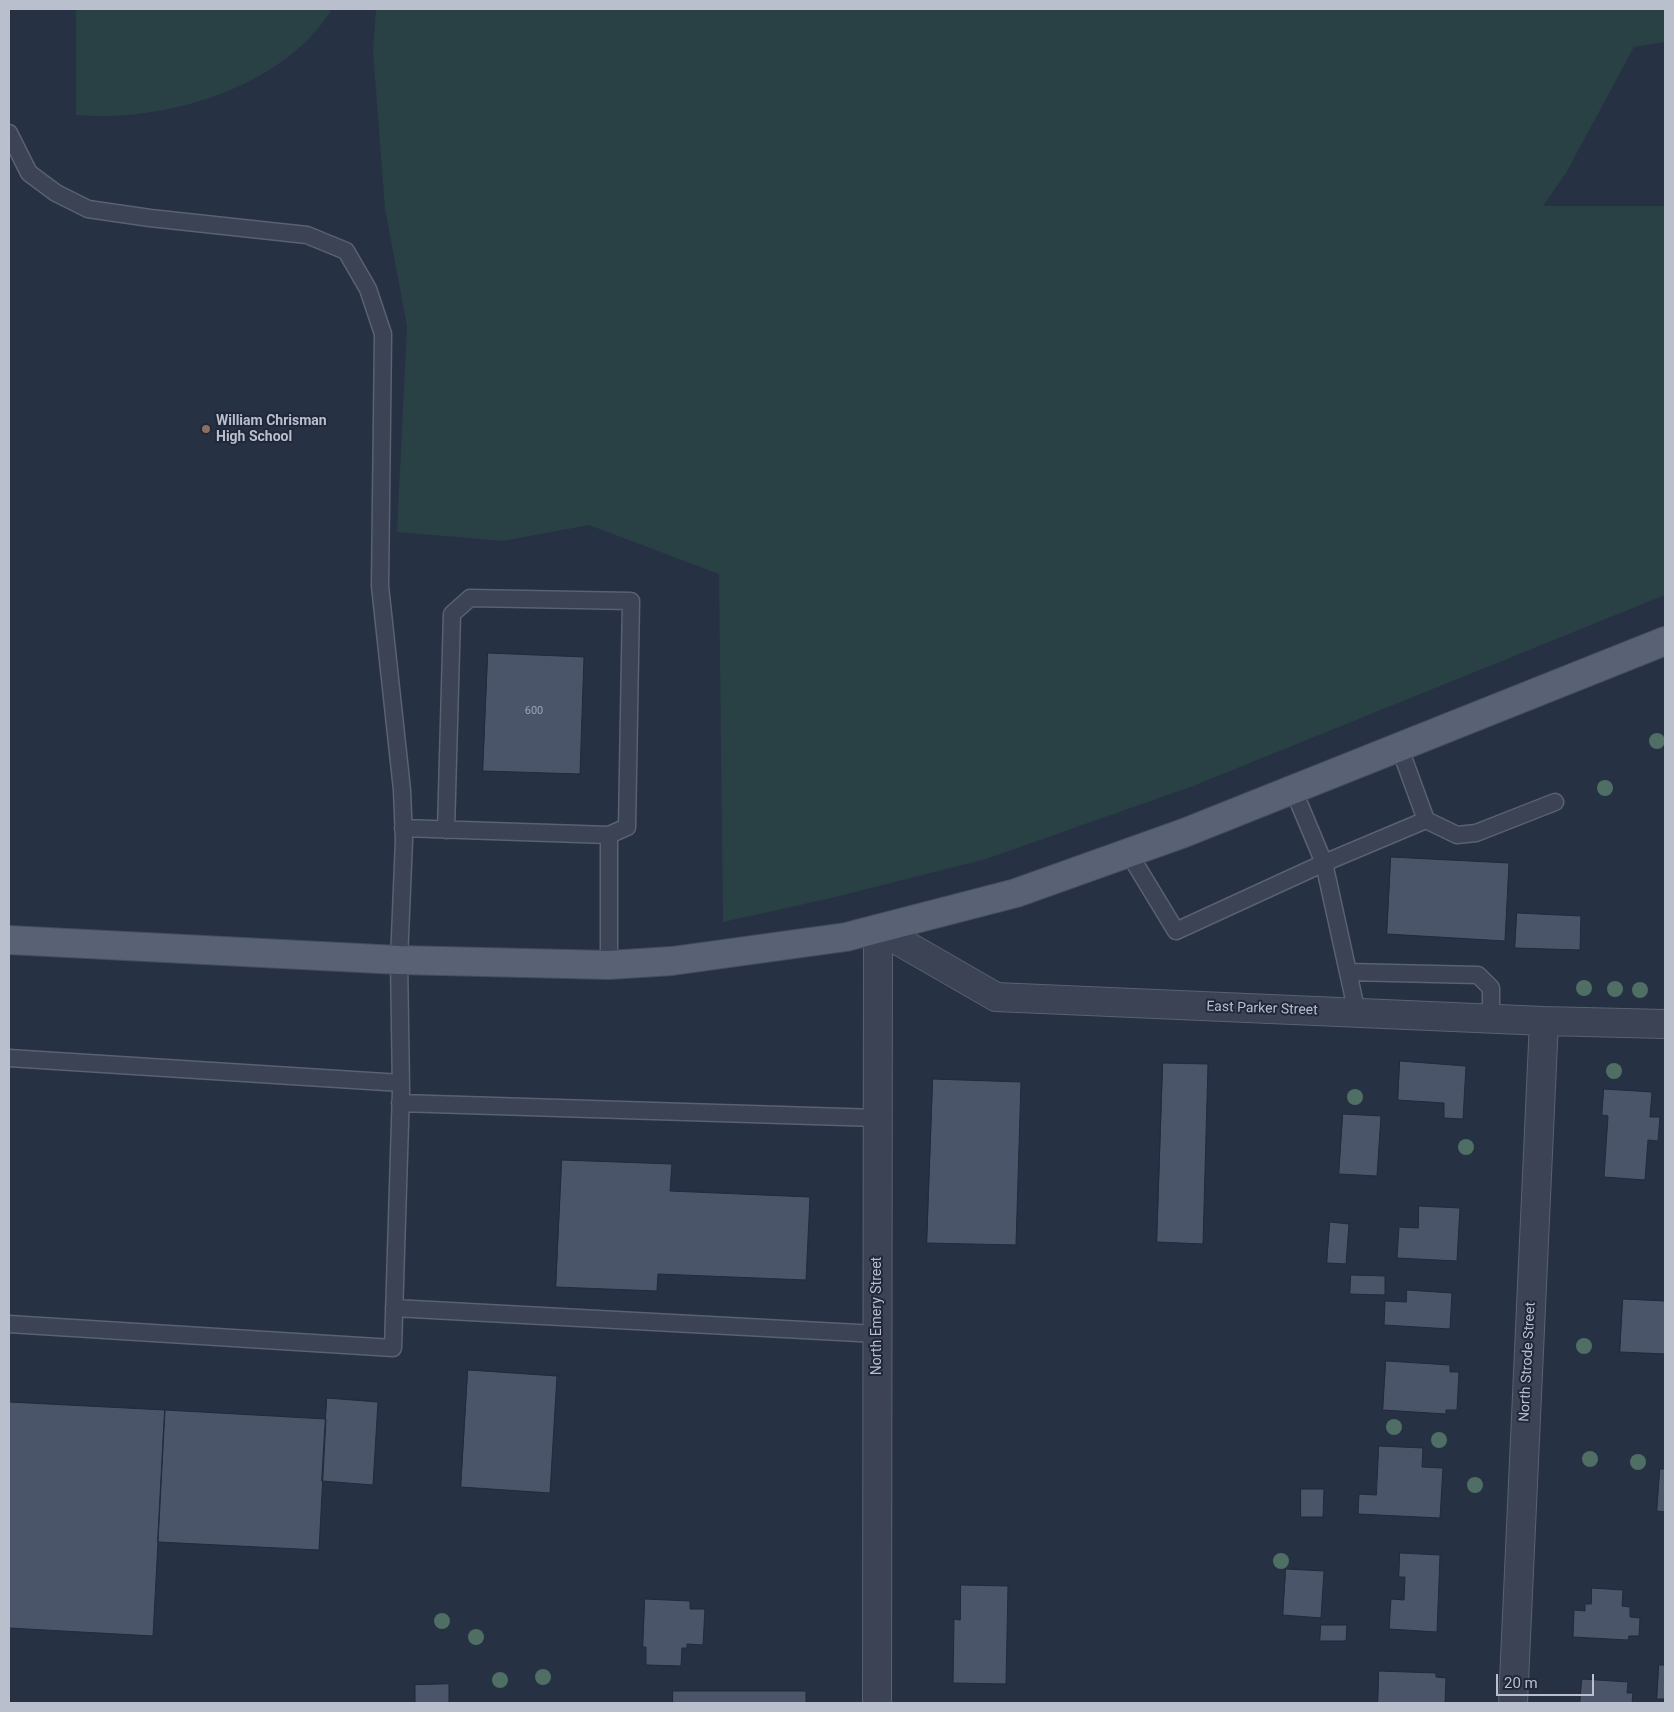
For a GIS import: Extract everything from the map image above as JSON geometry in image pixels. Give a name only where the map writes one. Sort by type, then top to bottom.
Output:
[{"type":"main road","points":[[9,940],[399,960],[609,965],[672,961],[846,937],[1016,893],[1184,833],[1665,640]]},
{"type":"street","name":"East Parker Street","points":[[878,928],[996,997],[1491,1019],[1665,1024]]},
{"type":"street","name":"North Emery Street","points":[[877,1703],[878,928]]},
{"type":"street","name":"North Strode Street","points":[[1513,1703],[1544,1021]]},
{"type":"lane","points":[[9,133],[29,173],[56,193],[88,209],[150,218],[306,235],[346,252],[368,289],[384,334],[380,586],[402,790],[403,828],[399,960],[401,1083],[393,1348],[9,1324]]},
{"type":"lane","points":[[403,828],[446,830],[609,835],[627,826],[631,601],[470,598],[452,614],[446,830]]},
{"type":"lane","points":[[1399,746],[1426,820],[1457,835],[1476,833],[1555,802]]},
{"type":"lane","points":[[1293,789],[1324,863],[1356,1013]]},
{"type":"lane","points":[[1128,852],[1176,931],[1324,863],[1426,820]]},
{"type":"lane","points":[[609,835],[609,965]]},
{"type":"lane","points":[[1348,972],[1478,975],[1491,988],[1491,1019]]},
{"type":"lane","points":[[9,1058],[401,1083]]},
{"type":"lane","points":[[400,1103],[877,1118]]},
{"type":"lane","points":[[394,1308],[877,1334]]},
{"type":"green space","points":[[76,9],[332,9],[311,37],[284,60],[253,79],[219,95],[183,106],[146,113],[110,116],[76,115]]},
{"type":"green space","points":[[376,9],[1665,9],[1665,42],[1634,47],[1566,173],[1543,206],[1665,206],[1665,595],[1193,786],[986,859],[827,899],[723,922],[719,574],[589,525],[503,541],[397,532],[407,326],[385,209],[373,51]]},
{"type":"building","points":[[488,653],[584,657],[580,774],[483,771]]},
{"type":"building","points":[[1391,857],[1509,863],[1505,941],[1387,934]]},
{"type":"building","points":[[1517,913],[1581,916],[1580,950],[1515,948]]},
{"type":"building","points":[[1400,1061],[1466,1066],[1463,1119],[1444,1118],[1444,1103],[1398,1100]]},
{"type":"building","points":[[1163,1063],[1208,1064],[1203,1244],[1157,1242]]},
{"type":"building","points":[[933,1079],[1021,1082],[1016,1245],[927,1243]]},
{"type":"building","points":[[1604,1089],[1652,1092],[1650,1117],[1660,1117],[1658,1141],[1648,1140],[1645,1180],[1604,1177],[1608,1116],[1602,1115]]},
{"type":"building","points":[[1343,1114],[1381,1116],[1377,1176],[1339,1174]]},
{"type":"building","points":[[562,1160],[672,1164],[670,1191],[810,1197],[806,1280],[658,1274],[657,1291],[556,1287]]},
{"type":"building","points":[[1419,1206],[1460,1208],[1457,1261],[1397,1258],[1399,1227],[1418,1228]]},
{"type":"building","points":[[1330,1222],[1349,1224],[1346,1264],[1327,1263]]},
{"type":"building","points":[[1351,1275],[1385,1276],[1385,1295],[1350,1294]]},
{"type":"building","points":[[1407,1290],[1452,1293],[1450,1329],[1384,1325],[1385,1301],[1406,1302]]},
{"type":"building","points":[[1623,1299],[1665,1301],[1665,1354],[1620,1352]]},
{"type":"building","points":[[1386,1361],[1450,1365],[1450,1372],[1459,1372],[1457,1410],[1446,1410],[1446,1414],[1383,1410]]},
{"type":"building","points":[[468,1370],[557,1376],[550,1493],[461,1487]]},
{"type":"building","points":[[327,1398],[378,1402],[373,1485],[322,1481]]},
{"type":"building","points":[[9,1402],[165,1410],[153,1636],[9,1628]]},
{"type":"building","points":[[165,1410],[326,1419],[319,1550],[158,1542]]},
{"type":"building","points":[[1379,1446],[1423,1448],[1422,1467],[1443,1468],[1440,1518],[1358,1514],[1359,1494],[1376,1495]]},
{"type":"building","points":[[1660,1469],[1665,1469],[1665,1512],[1657,1511]]},
{"type":"building","points":[[1301,1489],[1324,1489],[1323,1517],[1301,1517]]},
{"type":"building","points":[[1400,1553],[1440,1555],[1437,1632],[1389,1629],[1391,1599],[1404,1600],[1405,1577],[1399,1577]]},
{"type":"building","points":[[1286,1569],[1324,1571],[1321,1618],[1283,1615]]},
{"type":"building","points":[[961,1585],[1008,1586],[1006,1684],[953,1683],[954,1619],[960,1620]]},
{"type":"building","points":[[1592,1588],[1623,1590],[1622,1606],[1630,1607],[1630,1617],[1640,1618],[1639,1636],[1629,1636],[1628,1640],[1573,1637],[1574,1610],[1585,1611],[1585,1604],[1591,1604]]},
{"type":"building","points":[[645,1599],[690,1601],[690,1609],[705,1609],[703,1645],[687,1644],[687,1648],[682,1648],[681,1666],[646,1665],[646,1647],[643,1647]]},
{"type":"building","points":[[1321,1625],[1347,1625],[1346,1641],[1320,1641]]},
{"type":"building","points":[[1659,1665],[1665,1665],[1665,1699],[1657,1699]]},
{"type":"building","points":[[1379,1671],[1436,1673],[1436,1677],[1446,1678],[1445,1703],[1378,1703]]},
{"type":"building","points":[[1582,1679],[1628,1682],[1627,1693],[1633,1693],[1632,1703],[1580,1703]]},
{"type":"building","points":[[449,1684],[449,1703],[415,1703],[415,1685]]},
{"type":"building","points":[[673,1691],[806,1691],[806,1703],[673,1703]]},
{"type":"place","name":"William Chrisman High School","points":[[206,429]]}]
